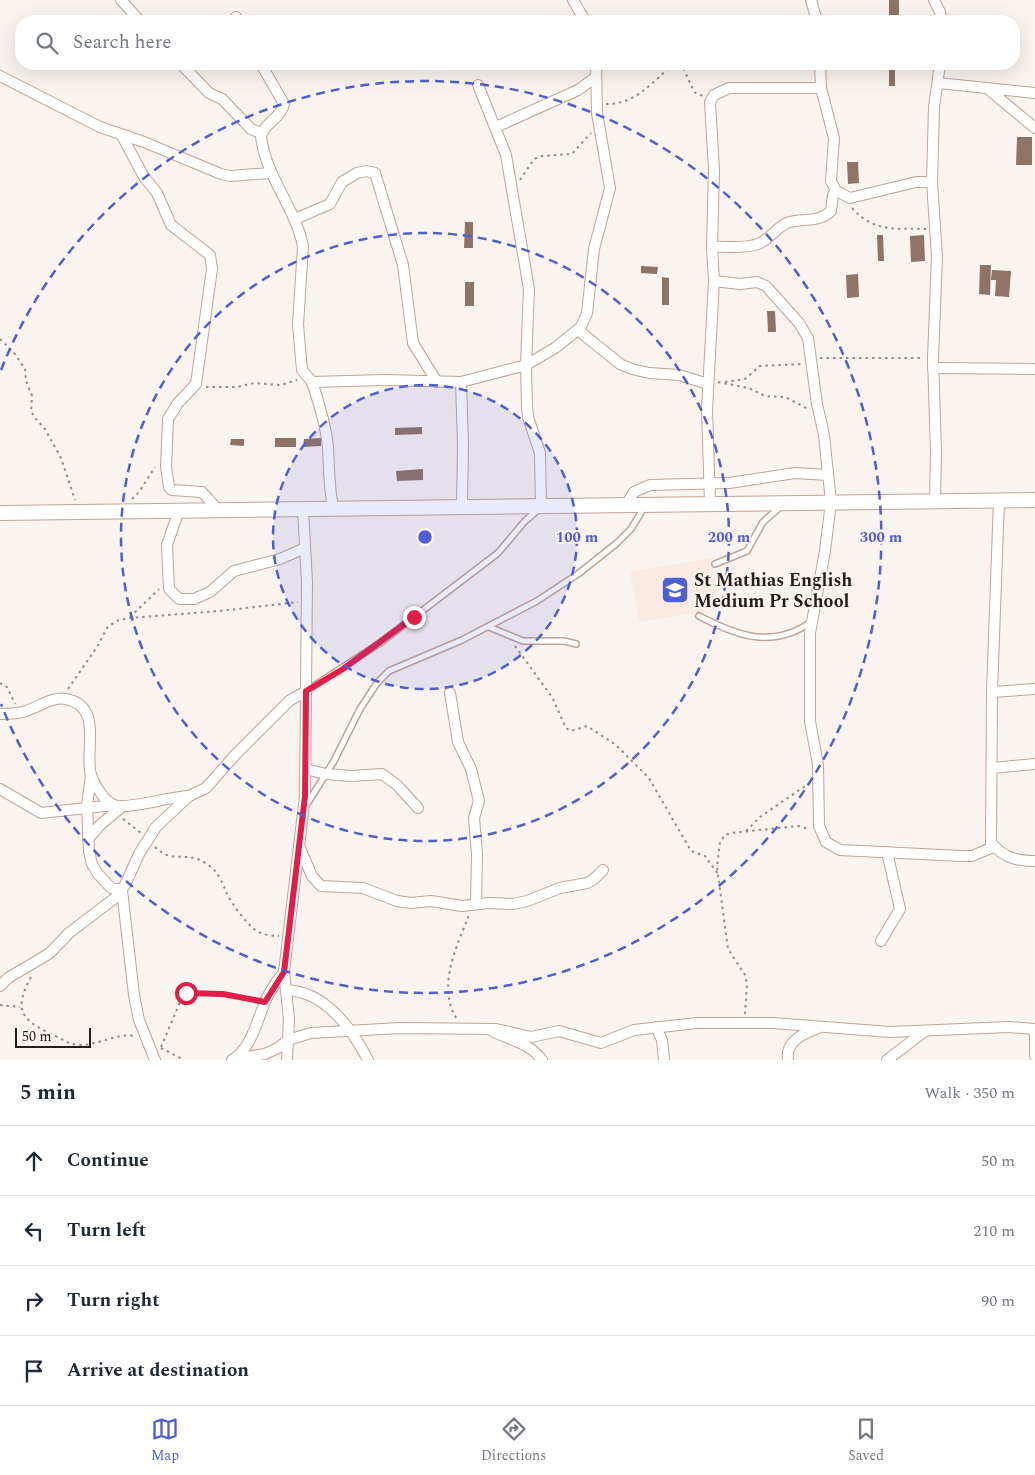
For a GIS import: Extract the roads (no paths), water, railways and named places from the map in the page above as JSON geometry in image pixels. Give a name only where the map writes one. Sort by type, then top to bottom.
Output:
[{"type":"main road","points":[[0,513],[541,507],[710,502],[1035,500]]},
{"type":"street","points":[[121,0],[135,15]]},
{"type":"street","points":[[573,0],[582,15]]},
{"type":"street","points":[[811,0],[815,15]]},
{"type":"street","points":[[938,1],[940,15]]},
{"type":"street","points":[[187,70],[209,93],[222,100],[252,129],[261,133]]},
{"type":"street","points":[[261,133],[283,111],[284,104],[264,70]]},
{"type":"street","points":[[310,380],[461,382],[526,365],[555,348],[578,330],[587,313],[594,248],[610,188],[599,128],[596,70]]},
{"type":"street","points":[[820,70],[821,88],[834,138],[831,181],[838,192],[850,198],[916,182],[932,182]]},
{"type":"street","points":[[935,501],[936,452],[933,363],[937,257],[932,182],[934,107],[939,70]]},
{"type":"street","points":[[0,76],[50,103],[122,136],[144,142],[221,174],[230,176],[271,173]]},
{"type":"street","points":[[496,127],[530,110],[578,90],[596,78]]},
{"type":"street","points":[[938,83],[1035,93]]},
{"type":"street","points":[[478,85],[506,155],[513,186],[529,289],[526,365],[528,417],[540,453],[542,470],[541,507]]},
{"type":"street","points":[[710,502],[708,383],[714,282],[712,247],[714,170],[710,102],[714,95],[729,88],[821,88]]},
{"type":"street","points":[[988,89],[1035,128]]},
{"type":"street","points":[[261,133],[264,154],[271,173],[295,219],[303,246],[298,316],[302,370],[310,380],[325,430],[328,483],[333,508]]},
{"type":"street","points":[[122,136],[144,176],[157,193],[171,225],[210,255],[212,269],[202,356],[194,387],[178,403],[168,419],[167,481],[172,490],[202,492],[218,510]]},
{"type":"street","points":[[295,219],[330,204],[342,182],[357,173],[366,171],[375,173],[403,265],[413,343],[437,382]]},
{"type":"street","points":[[712,247],[758,244],[777,228],[790,222],[807,221],[822,217],[831,212],[833,195],[838,192]]},
{"type":"street","points":[[714,282],[740,284],[757,282],[766,286],[805,331],[824,435],[831,502],[825,550],[812,622],[808,696],[818,778],[819,826],[826,842],[840,850],[972,856],[988,851],[992,844],[992,692],[999,500]]},
{"type":"street","points":[[578,330],[611,357],[632,369],[649,373],[679,375],[708,383]]},
{"type":"street","points":[[933,363],[1035,369]]},
{"type":"street","points":[[461,382],[462,507]]},
{"type":"street","points":[[626,505],[634,492],[650,485],[710,483],[795,474],[828,475]]},
{"type":"street","points":[[287,1060],[289,1019],[284,972],[303,811],[305,769],[308,600],[303,509]]},
{"type":"street","points":[[179,510],[167,544],[169,589],[179,599],[194,599],[210,592],[234,571],[280,559],[305,548]]},
{"type":"street","points":[[992,692],[1035,689]]},
{"type":"street","points":[[0,986],[8,978],[50,953],[69,933],[122,890],[148,840],[168,814],[189,796],[206,788],[235,755],[289,701],[306,691]]},
{"type":"street","points":[[450,693],[458,742],[472,769],[479,801],[474,818],[477,854],[475,904]]},
{"type":"street","points":[[0,714],[19,713],[60,698],[79,705],[86,715],[90,726],[91,775],[87,808],[88,839],[92,864],[98,874],[111,888],[122,890]]},
{"type":"street","points":[[992,768],[1035,764]]},
{"type":"street","points":[[305,769],[325,774],[351,776],[382,774],[397,785],[418,808]]},
{"type":"street","points":[[91,775],[105,799],[117,808]]},
{"type":"street","points":[[0,788],[41,813],[87,808],[117,808],[168,797],[189,796]]},
{"type":"street","points":[[88,839],[117,808]]},
{"type":"street","points":[[992,844],[1002,855],[1013,859],[1035,861]]},
{"type":"street","points":[[298,846],[312,876],[321,886],[363,888],[411,903],[431,902],[462,906],[513,904],[527,901],[560,888],[587,883],[603,870]]},
{"type":"street","points":[[881,941],[900,909],[887,852]]},
{"type":"street","points":[[122,890],[134,995],[154,1059]]},
{"type":"street","points":[[232,1060],[250,1039],[265,1002],[284,972]]},
{"type":"street","points":[[287,990],[297,991],[322,1002],[352,1031],[368,1060]]},
{"type":"street","points":[[232,1060],[265,1054],[278,1048],[288,1040],[311,1033],[400,1028],[507,1030],[531,1037],[559,1031],[601,1043],[634,1030],[697,1023],[745,1023],[890,1032],[1009,1027],[1035,1029]]},
{"type":"street","points":[[656,1027],[662,1040],[664,1060]]},
{"type":"street","points":[[788,1060],[789,1047],[794,1040],[802,1034],[820,1027]]},
{"type":"street","points":[[489,1029],[526,1045],[534,1050],[542,1060]]},
{"type":"street","points":[[887,1060],[926,1030]]},
{"type":"street","points":[[1035,1034],[1035,1056]]},
{"type":"lane","points":[[715,564],[747,551],[763,522],[772,512],[790,502]]},
{"type":"lane","points":[[303,811],[334,761],[360,709],[377,683],[389,671],[490,627],[537,601],[578,574],[631,529],[646,504]]},
{"type":"lane","points":[[306,691],[380,643],[498,553],[525,520],[541,507]]},
{"type":"lane","points":[[700,616],[725,630],[744,636],[778,637],[792,634],[812,622]]},
{"type":"lane","points":[[490,627],[508,636],[536,642],[564,641],[576,644]]},
{"type":"place","name":"St Mathias English Medium Pr School","points":[[675,590]]}]
